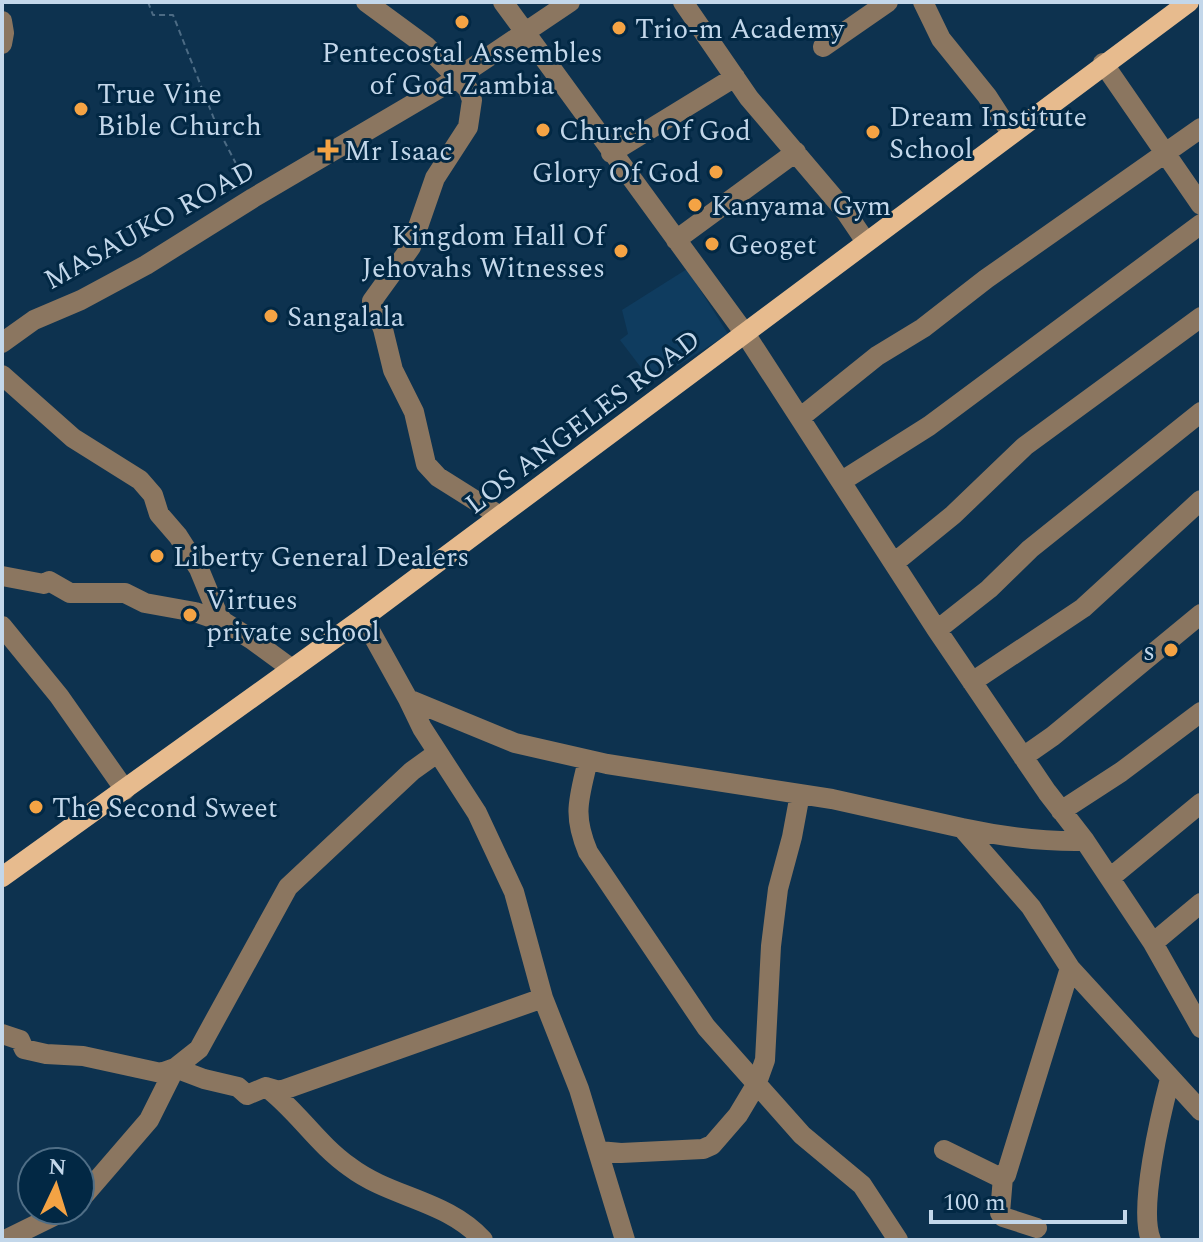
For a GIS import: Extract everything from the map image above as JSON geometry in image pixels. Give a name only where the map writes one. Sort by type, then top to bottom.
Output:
[{"type":"main road","name":"LOS ANGELES ROAD","points":[[2,877],[363,618],[746,335],[1103,63],[1189,2]]},
{"type":"street","points":[[366,2],[410,32],[468,89],[472,100],[468,127],[435,178],[411,247],[372,301],[393,370],[414,412],[426,464],[438,477],[500,516]]},
{"type":"street","points":[[503,2],[746,335],[972,682],[1196,1002],[1201,1028]]},
{"type":"street","name":"MASAUKO ROAD","points":[[2,343],[34,320],[81,300],[146,265],[457,78],[570,2]]},
{"type":"street","points":[[683,2],[767,122],[845,211],[866,242]]},
{"type":"street","points":[[823,47],[888,2]]},
{"type":"street","points":[[923,2],[941,39],[987,96],[1011,133]]},
{"type":"street","points":[[2,21],[2,44]]},
{"type":"street","points":[[1103,63],[1201,205]]},
{"type":"street","points":[[611,153],[735,77]]},
{"type":"street","points":[[801,417],[877,356],[923,328],[986,279],[1201,128]]},
{"type":"street","points":[[676,240],[796,152]]},
{"type":"street","points":[[842,481],[929,426],[1201,224]]},
{"type":"street","points":[[894,563],[953,515],[1025,446],[1201,317]]},
{"type":"street","points":[[2,375],[73,438],[140,480],[153,495],[159,514],[178,536],[199,569],[218,615],[224,622]]},
{"type":"street","points":[[937,630],[989,589],[1046,535],[1201,412]]},
{"type":"street","points":[[972,682],[1083,608],[1201,500]]},
{"type":"street","points":[[2,576],[44,584],[49,581],[70,593],[125,593],[145,603],[224,622],[292,669]]},
{"type":"street","points":[[1023,757],[1053,736],[1201,614]]},
{"type":"street","points":[[363,618],[437,753],[477,813],[500,859],[524,922],[543,998],[579,1089],[625,1240]]},
{"type":"street","points":[[2,626],[51,685],[125,790]]},
{"type":"street","points":[[408,699],[515,743],[588,760],[886,809],[1010,838],[1046,842],[1085,841]]},
{"type":"street","points":[[1061,811],[1121,772],[1201,712]]},
{"type":"street","points":[[2,1034],[20,1040],[24,1049],[46,1054],[83,1056],[161,1073],[175,1068],[199,1049],[288,887],[404,778],[437,753]]},
{"type":"street","points":[[588,760],[577,807],[578,829],[588,852],[706,1027],[802,1135],[862,1185],[898,1240]]},
{"type":"street","points":[[599,1151],[703,1149],[712,1145],[738,1115],[756,1085],[765,1060],[771,946],[778,889],[800,794]]},
{"type":"street","points":[[1110,878],[1201,803]]},
{"type":"street","points":[[962,828],[1031,907],[1070,968],[1201,1111]]},
{"type":"street","points":[[1153,943],[1201,903]]},
{"type":"street","points":[[1037,1228],[1003,1217],[1000,1213],[1003,1177],[1021,1131],[1070,968]]},
{"type":"street","points":[[175,1068],[238,1087],[247,1095],[266,1087],[280,1091],[543,998]]},
{"type":"street","points":[[96,1181],[149,1120],[175,1068]]},
{"type":"street","points":[[1151,1240],[1147,1205],[1170,1079]]},
{"type":"street","points":[[266,1087],[287,1103],[296,1118],[351,1169],[439,1207],[461,1220],[483,1240]]},
{"type":"street","points":[[944,1150],[1003,1177]]},
{"type":"street","points":[[5,1240],[33,1226]]},
{"type":"path","points":[[148,2],[153,15],[173,15],[218,129],[253,198]]},
{"type":"shaded area","points":[[687,269],[728,334],[652,382],[620,340],[628,334],[622,310]]},
{"type":"place","name":"Pentecostal Assembles of God Zambia","points":[[462,22]]},
{"type":"place","name":"Trio-m Academy","points":[[619,28]]},
{"type":"place","name":"True Vine Bible Church","points":[[81,109]]},
{"type":"place","name":"Church Of God","points":[[543,130]]},
{"type":"place","name":"Dream Institute School","points":[[873,132]]},
{"type":"place","name":"Mr Isaac","points":[[328,150]]},
{"type":"place","name":"Glory Of God","points":[[716,172]]},
{"type":"place","name":"Kanyama Gym","points":[[695,205]]},
{"type":"place","name":"Geoget","points":[[712,244]]},
{"type":"place","name":"Kingdom Hall Of Jehovahs Witnesses","points":[[621,251]]},
{"type":"place","name":"Sangalala","points":[[271,316]]},
{"type":"place","name":"Liberty General Dealers","points":[[157,556]]},
{"type":"place","name":"Virtues private school","points":[[190,615]]},
{"type":"place","name":"s","points":[[1171,650]]},
{"type":"place","name":"The Second Sweet","points":[[36,807]]}]
